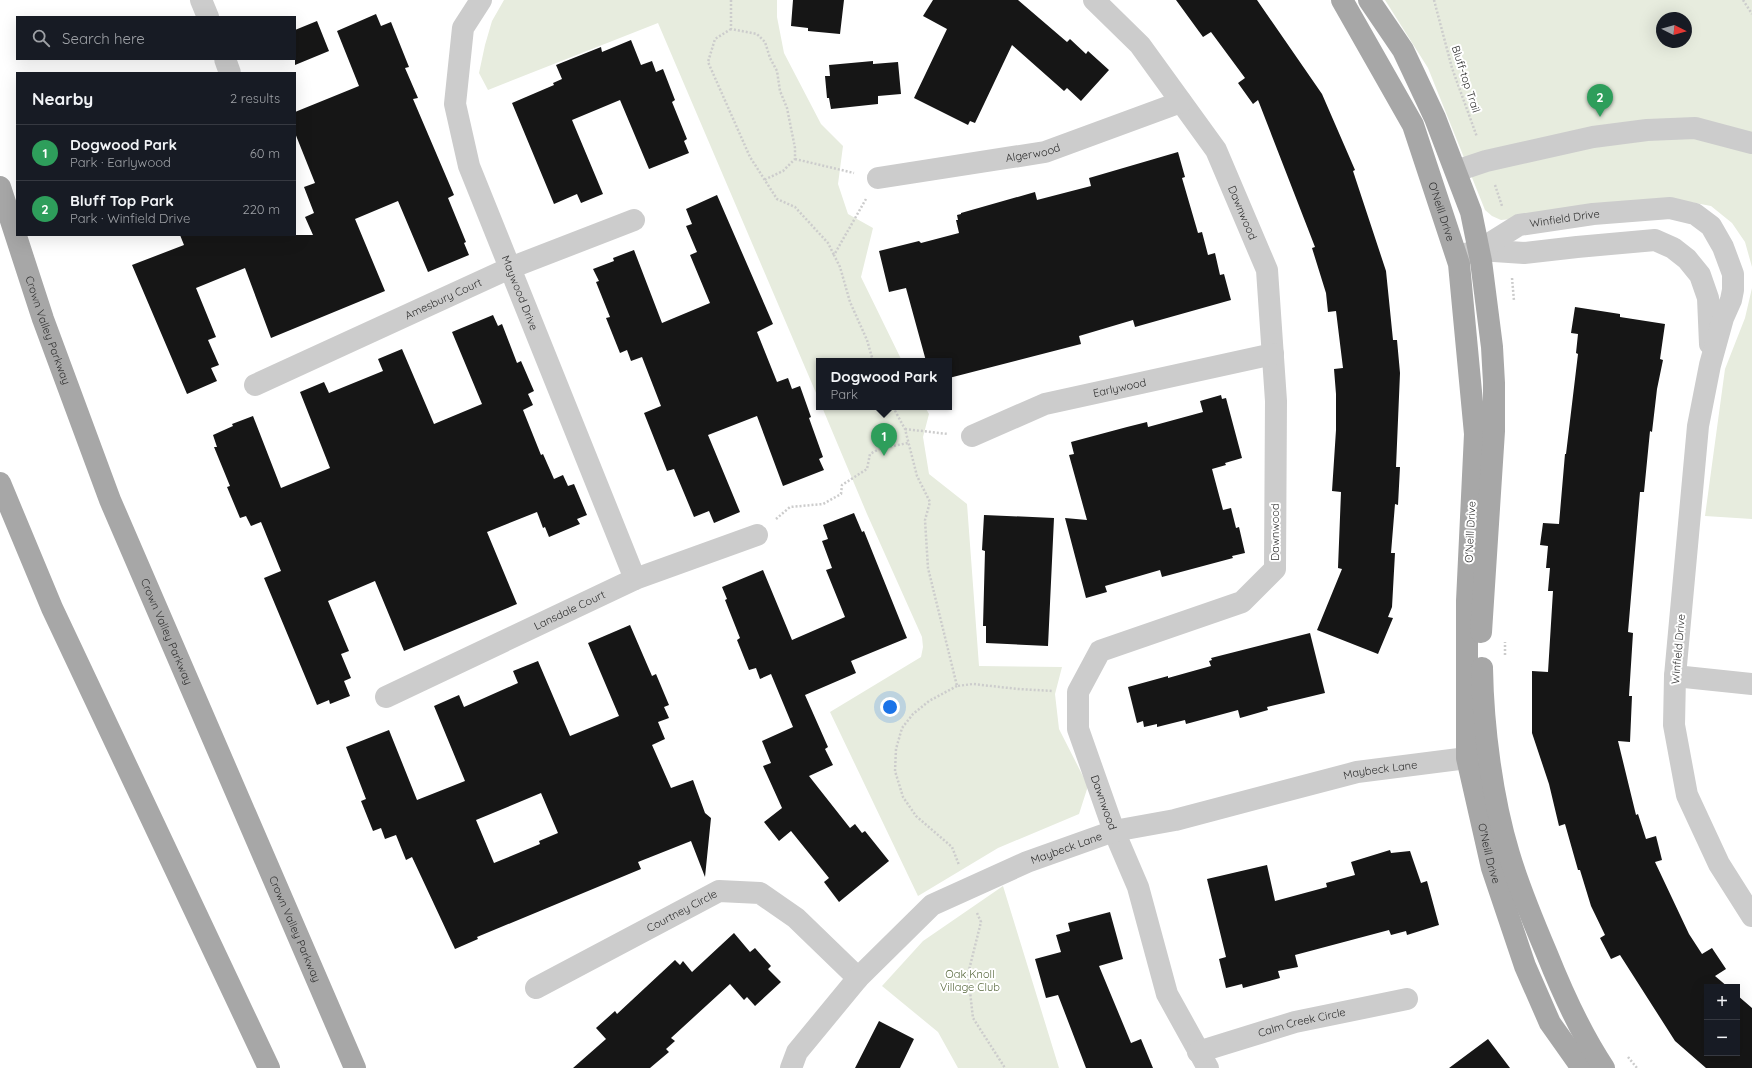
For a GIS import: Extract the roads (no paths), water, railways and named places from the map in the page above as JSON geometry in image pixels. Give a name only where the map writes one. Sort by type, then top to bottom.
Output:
[{"type":"main road","name":"O'Neill Drive","points":[[1342,0],[1413,125],[1459,264],[1475,434],[1467,601],[1467,758],[1492,868],[1525,966],[1550,1022],[1582,1068]]},
{"type":"main road","name":"O'Neill Drive","points":[[1369,0],[1403,50],[1435,118],[1471,212],[1479,250],[1492,347],[1494,383],[1494,431],[1481,633],[1482,695],[1488,751],[1498,810],[1509,854],[1532,919],[1568,1006],[1604,1068]]},
{"type":"main road","name":"Crown Valley Parkway","points":[[0,187],[43,319],[110,500],[355,1068]]},
{"type":"main road","points":[[0,483],[52,608],[269,1068]]},
{"type":"street","points":[[201,0],[208,16]]},
{"type":"street","name":"Maywood Drive","points":[[481,0],[463,28],[455,104],[469,166],[636,579]]},
{"type":"street","name":"Dawnwood","points":[[1094,0],[1140,45],[1216,150],[1267,270],[1276,401],[1275,569],[1242,602],[1100,651],[1078,692],[1078,729],[1114,830],[1138,887],[1167,994],[1203,1060]]},
{"type":"street","points":[[225,60],[230,72]]},
{"type":"street","name":"Algerwood","points":[[878,178],[1045,152],[1181,102]]},
{"type":"street","points":[[1456,171],[1486,161],[1593,137],[1647,130],[1695,128],[1752,143]]},
{"type":"street","name":"Winfield Drive","points":[[1457,256],[1508,242],[1519,225],[1593,214],[1670,208],[1695,214],[1711,226],[1723,247],[1733,274],[1731,300],[1710,365],[1698,426],[1675,676],[1674,725],[1687,795],[1719,864],[1752,916]]},
{"type":"street","name":"Amesbury Court","points":[[255,385],[510,268],[634,220]]},
{"type":"street","name":"Winfield Drive","points":[[1508,242],[1524,253],[1655,240],[1673,248],[1687,259],[1700,275],[1708,298],[1710,365]]},
{"type":"street","name":"Earlywood","points":[[972,436],[1045,404],[1273,354]]},
{"type":"street","name":"Lansdale Court","points":[[386,697],[636,579],[757,535]]},
{"type":"street","points":[[1675,676],[1752,684]]},
{"type":"street","name":"Maybeck Lane","points":[[791,1068],[797,1052],[858,978],[932,905],[969,888],[1027,862],[1114,830],[1175,820],[1357,772],[1467,758],[1488,751]]},
{"type":"street","name":"Courtney Circle","points":[[536,988],[718,891],[760,893],[796,918],[858,978]]},
{"type":"street","name":"Calm Creek Circle","points":[[1203,1060],[1295,1022],[1407,998]]},
{"type":"place","name":"Bluff Top Park","points":[[1600,117]]},
{"type":"place","name":"Dogwood Park","points":[[884,456]]},
{"type":"park label","name":"Oak Knoll Village Club","points":[[970,980]]}]
